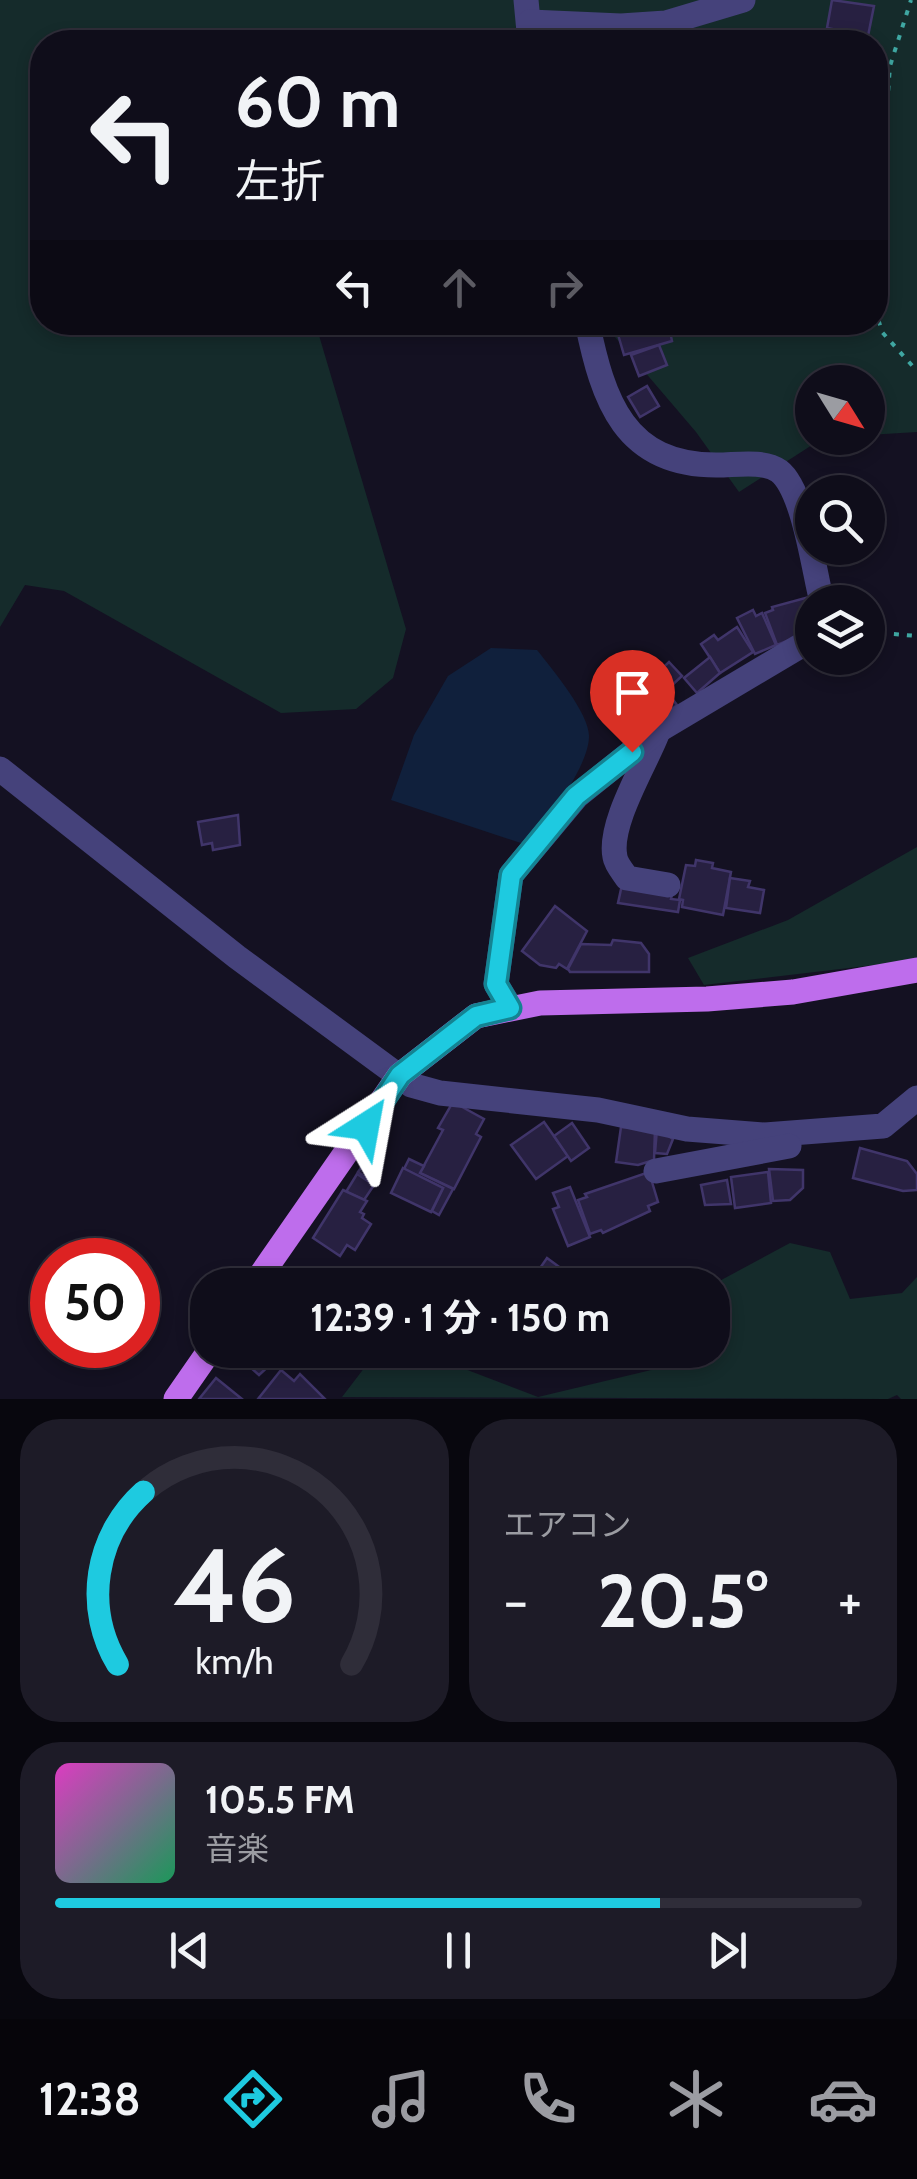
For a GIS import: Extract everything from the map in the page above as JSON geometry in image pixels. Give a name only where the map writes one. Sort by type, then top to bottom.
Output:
[{"type":"main road","points":[[266,1268],[400,1075],[476,1016],[540,1003],[706,999],[793,992],[917,970]]},
{"type":"main road","points":[[176,1399],[198,1368]]},
{"type":"street","points":[[529,22],[620,26],[666,23],[742,0]]},
{"type":"street","points":[[589,335],[599,381],[626,430],[666,458],[697,465],[759,465],[778,471],[794,490],[818,585]]},
{"type":"street","points":[[510,1008],[496,984],[511,875],[576,796],[659,730],[795,648]]},
{"type":"street","points":[[659,730],[625,806],[615,859],[628,878],[668,885]]},
{"type":"street","points":[[0,769],[238,957],[411,1085],[440,1093],[598,1110],[687,1130],[765,1135],[883,1126],[917,1098]]},
{"type":"street","points":[[656,1171],[803,1142],[820,1130]]},
{"type":"path","points":[[888,93],[890,66],[910,0]]},
{"type":"path","points":[[885,335],[917,371]]},
{"type":"path","points":[[885,633],[917,636]]},
{"type":"green space","points":[[0,0],[917,0],[917,432],[885,434],[885,365],[795,365],[797,455],[739,492],[696,432],[613,335],[888,335],[888,30],[30,30],[30,335],[319,335],[406,629],[393,678],[356,709],[281,713],[64,591],[25,585],[0,627]]},
{"type":"green space","points":[[917,847],[917,960],[704,985],[688,958],[788,920]]},
{"type":"green space","points":[[790,1243],[830,1252],[850,1299],[902,1293],[917,1277],[917,1399],[901,1399],[897,1395],[888,1399],[342,1397],[364,1368],[462,1368],[538,1397],[660,1368],[730,1368],[730,1275]]},
{"type":"water","points":[[491,648],[537,650],[569,692],[589,736],[582,762],[566,793],[530,846],[391,800],[414,735],[448,676]]},
{"type":"building","points":[[832,0],[874,6],[869,30],[827,28]]},
{"type":"building","points":[[618,335],[671,335],[672,341],[624,355]]},
{"type":"building","points":[[659,345],[667,365],[639,376],[631,355]]},
{"type":"building","points":[[647,386],[659,406],[640,417],[628,397]]},
{"type":"building","points":[[795,601],[795,638],[777,645],[765,613]]},
{"type":"building","points":[[753,610],[756,616],[762,613],[776,645],[755,654],[737,618]]},
{"type":"building","points":[[737,627],[753,652],[720,673],[701,644],[714,635],[718,640]]},
{"type":"building","points":[[710,657],[720,673],[697,693],[684,678]]},
{"type":"building","points":[[669,662],[682,676],[668,689],[655,675]]},
{"type":"building","points":[[668,693],[677,705],[657,722],[647,709]]},
{"type":"building","points":[[238,815],[240,845],[213,850],[212,843],[202,845],[198,822]]},
{"type":"building","points":[[696,860],[731,872],[723,915],[682,907],[683,900],[679,899],[686,865],[695,866]]},
{"type":"building","points":[[730,878],[750,881],[748,887],[764,890],[760,913],[726,908]]},
{"type":"building","points":[[623,880],[673,889],[671,899],[680,900],[678,912],[618,903]]},
{"type":"building","points":[[555,906],[587,931],[567,969],[559,964],[556,968],[540,965],[522,951]]},
{"type":"building","points":[[613,940],[641,943],[649,954],[649,972],[570,972],[581,944],[611,945]]},
{"type":"building","points":[[453,1102],[484,1119],[476,1134],[481,1137],[454,1189],[420,1173]]},
{"type":"building","points":[[544,1122],[568,1156],[536,1179],[511,1145]]},
{"type":"building","points":[[572,1123],[589,1148],[571,1161],[554,1136]]},
{"type":"building","points":[[621,1127],[655,1129],[654,1160],[638,1165],[616,1162]]},
{"type":"building","points":[[657,1129],[673,1139],[667,1154],[655,1153]]},
{"type":"building","points":[[860,1148],[907,1161],[917,1174],[917,1190],[903,1191],[853,1178]]},
{"type":"building","points":[[368,1158],[382,1168],[372,1182],[358,1172]]},
{"type":"building","points":[[409,1159],[424,1166],[420,1173],[453,1189],[439,1215],[432,1211],[443,1188],[404,1169]]},
{"type":"building","points":[[403,1168],[443,1188],[431,1212],[391,1193]]},
{"type":"building","points":[[769,1169],[803,1170],[803,1188],[790,1200],[773,1201]]},
{"type":"building","points":[[649,1172],[658,1202],[648,1206],[650,1211],[603,1233],[601,1230],[590,1234],[578,1200],[587,1197],[585,1194]]},
{"type":"building","points":[[768,1172],[771,1203],[735,1208],[731,1177]]},
{"type":"building","points":[[357,1174],[374,1185],[364,1200],[346,1192]]},
{"type":"building","points":[[727,1180],[731,1204],[705,1205],[701,1185]]},
{"type":"building","points":[[570,1187],[590,1237],[568,1246],[553,1209],[559,1207],[553,1193]]},
{"type":"building","points":[[343,1190],[367,1201],[360,1212],[371,1224],[355,1250],[347,1245],[340,1256],[313,1238]]},
{"type":"building","points":[[547,1258],[561,1268],[540,1268]]},
{"type":"building","points":[[281,1370],[294,1381],[300,1374],[325,1399],[258,1399]]},
{"type":"building","points":[[216,1378],[242,1399],[199,1399]]},
{"type":"route","points":[[366,1126],[400,1075],[476,1016],[510,1008],[496,984],[511,875],[576,796],[632,752]]}]
